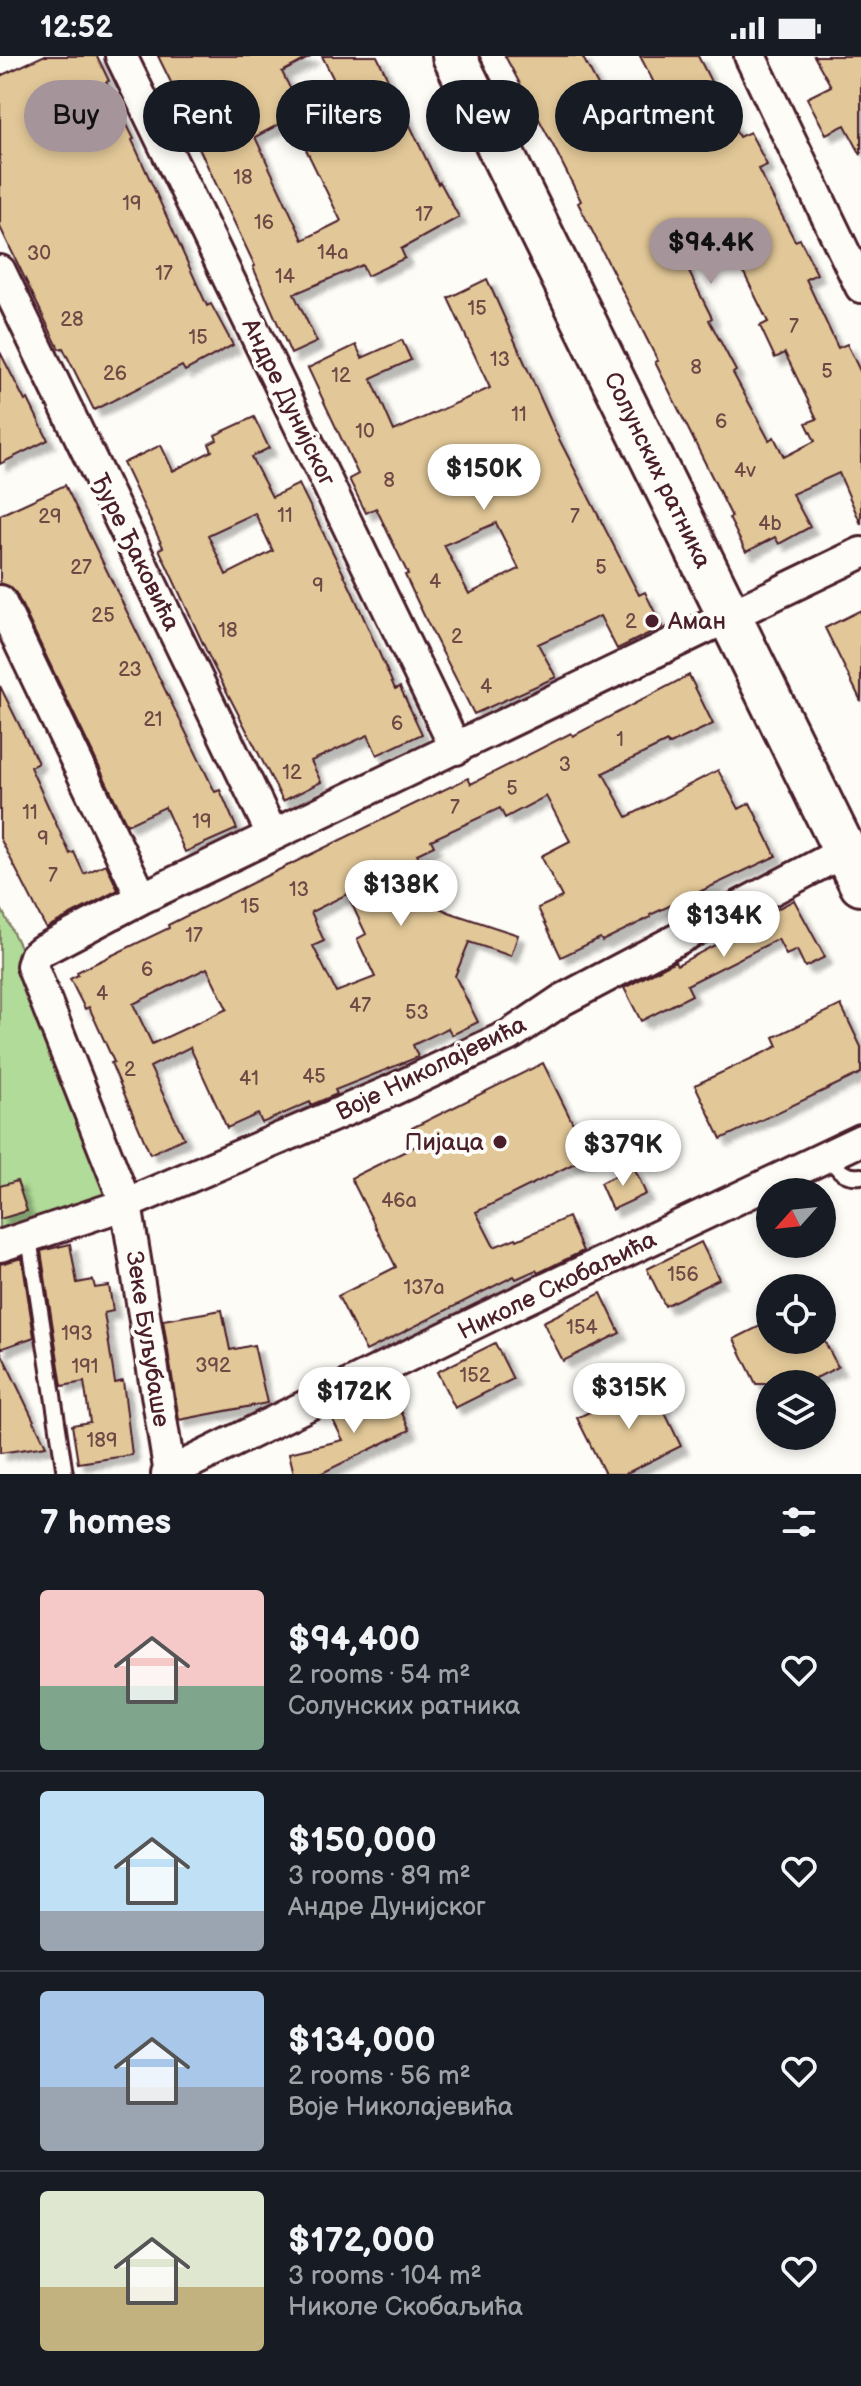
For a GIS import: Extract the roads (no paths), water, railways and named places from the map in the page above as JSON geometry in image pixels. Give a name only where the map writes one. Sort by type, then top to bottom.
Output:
[{"type":"main road","name":"Солунских ратника","points":[[454,56],[853,868]]},
{"type":"street","name":"Андре Дунијског","points":[[121,56],[456,749]]},
{"type":"street","points":[[750,56],[861,287]]},
{"type":"street","name":"Ђуре Ђаковића","points":[[0,271],[272,834]]},
{"type":"street","points":[[0,601],[142,898],[861,553]]},
{"type":"street","name":"Воје Николајевића","points":[[0,1246],[126,1204],[384,1094],[510,1035],[562,1000],[853,868]]},
{"type":"street","name":"Зеке Буљубаше","points":[[142,898],[41,951],[35,956],[32,966],[126,1204],[169,1474]]},
{"type":"street","name":"Николе Скобаљића","points":[[169,1474],[512,1305],[861,1140]]},
{"type":"lane","points":[[830,1157],[835,1168],[842,1173],[861,1176]]},
{"type":"lane","points":[[29,1238],[65,1474]]},
{"type":"place","name":"Аман","points":[[652,621]]},
{"type":"place","name":"Пијаца","points":[[500,1142]]}]
